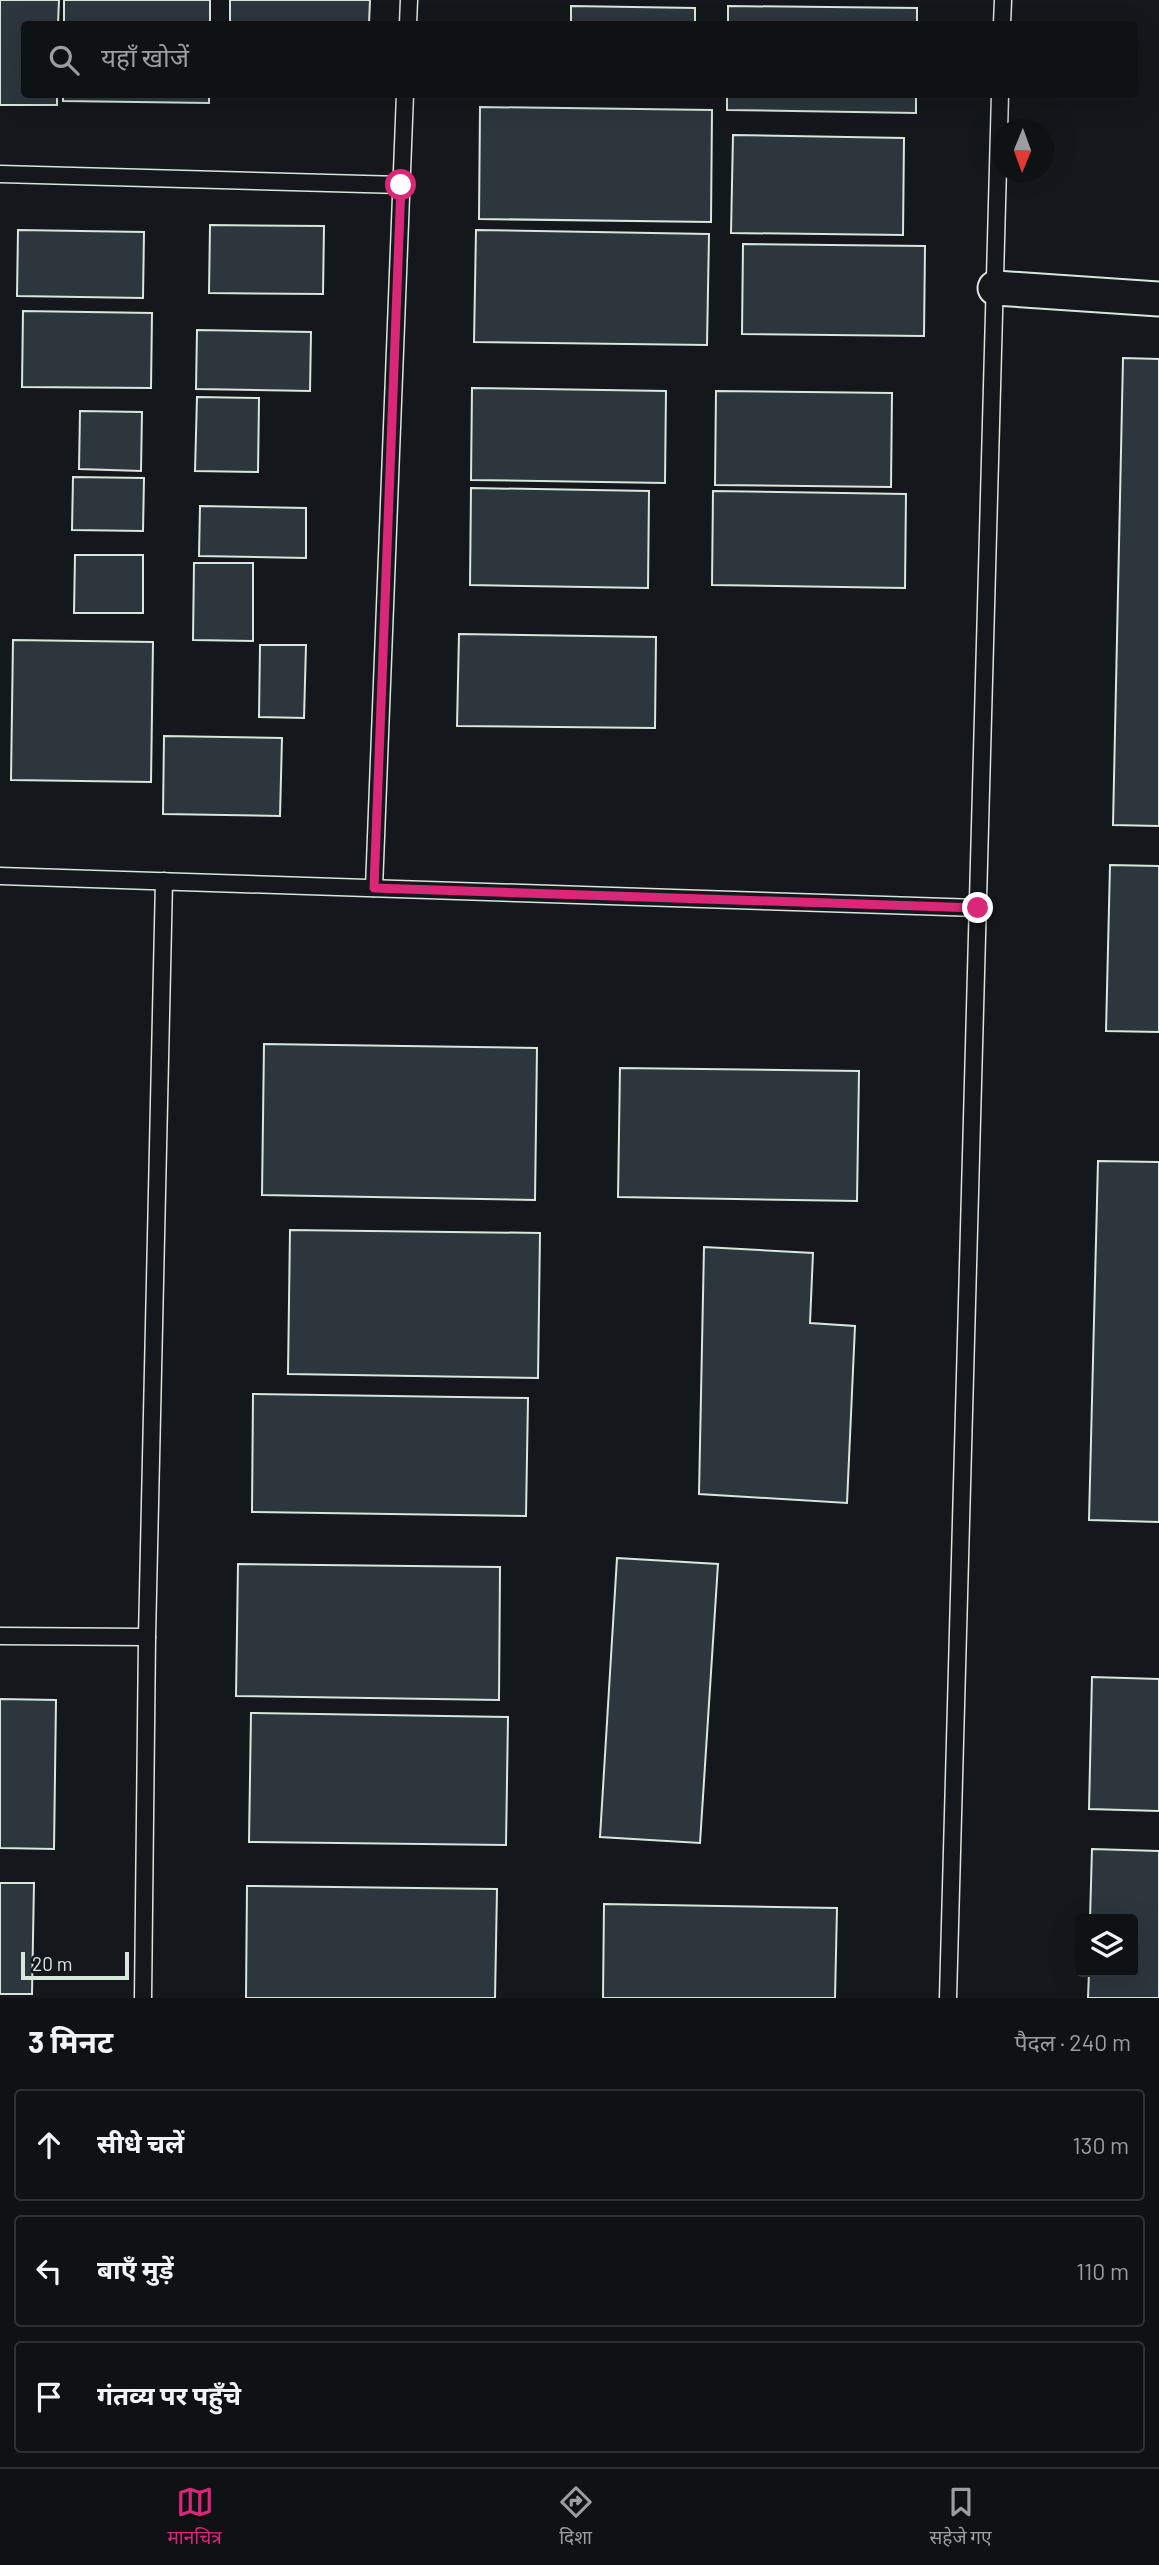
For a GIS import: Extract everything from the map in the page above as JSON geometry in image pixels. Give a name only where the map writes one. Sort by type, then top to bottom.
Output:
[{"type":"street","points":[[995,288],[1159,299]]},
{"type":"lane","points":[[408,21],[409,0]]},
{"type":"lane","points":[[1002,21],[1003,0]]},
{"type":"lane","points":[[374,888],[405,98]]},
{"type":"lane","points":[[948,1998],[1000,98]]},
{"type":"lane","points":[[0,174],[401,185]]},
{"type":"lane","points":[[0,876],[978,908]]},
{"type":"lane","points":[[142,1998],[147,1637],[164,881]]},
{"type":"lane","points":[[0,1636],[147,1637]]},
{"type":"building","points":[[0,0],[59,0],[58,21],[21,21],[21,98],[57,98],[57,105],[0,105]]},
{"type":"building","points":[[64,0],[210,0],[210,21],[64,21]]},
{"type":"building","points":[[230,0],[370,0],[369,21],[230,21]]},
{"type":"building","points":[[571,6],[695,8],[695,21],[571,21]]},
{"type":"building","points":[[728,6],[917,8],[917,21],[728,21]]},
{"type":"building","points":[[63,98],[209,98],[209,103],[63,101]]},
{"type":"building","points":[[727,98],[916,98],[916,113],[727,110]]},
{"type":"building","points":[[480,107],[712,110],[711,222],[479,219]]},
{"type":"building","points":[[733,135],[904,138],[903,235],[731,233]]},
{"type":"building","points":[[210,225],[324,226],[323,294],[209,293]]},
{"type":"building","points":[[18,230],[144,232],[143,298],[17,296]]},
{"type":"building","points":[[476,230],[709,234],[707,345],[474,342]]},
{"type":"building","points":[[743,244],[925,246],[924,336],[742,334]]},
{"type":"building","points":[[23,311],[152,313],[151,388],[22,387]]},
{"type":"building","points":[[197,330],[311,332],[310,391],[196,389]]},
{"type":"building","points":[[1123,358],[1159,359],[1159,826],[1113,825]]},
{"type":"building","points":[[472,388],[666,391],[665,483],[471,480]]},
{"type":"building","points":[[716,391],[892,393],[891,487],[715,485]]},
{"type":"building","points":[[197,397],[259,398],[258,472],[195,471]]},
{"type":"building","points":[[80,411],[142,412],[141,471],[79,469]]},
{"type":"building","points":[[73,477],[144,478],[143,531],[72,530]]},
{"type":"building","points":[[471,488],[649,491],[648,588],[470,585]]},
{"type":"building","points":[[713,491],[906,494],[905,588],[712,585]]},
{"type":"building","points":[[200,506],[306,508],[306,558],[199,556]]},
{"type":"building","points":[[75,555],[143,555],[143,613],[74,613]]},
{"type":"building","points":[[194,563],[253,563],[253,641],[193,640]]},
{"type":"building","points":[[459,634],[656,637],[655,728],[457,726]]},
{"type":"building","points":[[13,640],[153,642],[151,782],[11,780]]},
{"type":"building","points":[[260,645],[306,645],[304,718],[259,717]]},
{"type":"building","points":[[164,736],[282,738],[280,816],[163,814]]},
{"type":"building","points":[[1110,865],[1159,866],[1159,1032],[1106,1031]]},
{"type":"building","points":[[264,1044],[537,1048],[535,1200],[262,1195]]},
{"type":"building","points":[[620,1068],[859,1071],[857,1201],[618,1197]]},
{"type":"building","points":[[1098,1161],[1159,1162],[1159,1522],[1089,1520]]},
{"type":"building","points":[[290,1230],[540,1233],[538,1378],[288,1374]]},
{"type":"building","points":[[704,1247],[813,1253],[810,1323],[855,1326],[847,1503],[699,1494]]},
{"type":"building","points":[[253,1394],[528,1398],[526,1516],[252,1512]]},
{"type":"building","points":[[617,1558],[718,1564],[700,1843],[600,1837]]},
{"type":"building","points":[[238,1564],[500,1567],[499,1700],[236,1696]]},
{"type":"building","points":[[1092,1677],[1159,1679],[1159,1811],[1089,1809]]},
{"type":"building","points":[[0,1699],[56,1700],[54,1849],[0,1848]]},
{"type":"building","points":[[251,1713],[508,1717],[506,1845],[249,1842]]},
{"type":"building","points":[[1092,1849],[1159,1851],[1159,1998],[1088,1998],[1089,1977],[1138,1977],[1138,1914],[1090,1914]]},
{"type":"building","points":[[0,1883],[34,1883],[32,1994],[0,1994]]},
{"type":"building","points":[[247,1886],[497,1889],[495,1998],[246,1998]]},
{"type":"building","points":[[604,1904],[837,1908],[835,1998],[603,1998]]},
{"type":"route","points":[[401,185],[374,888],[978,908]]}]
